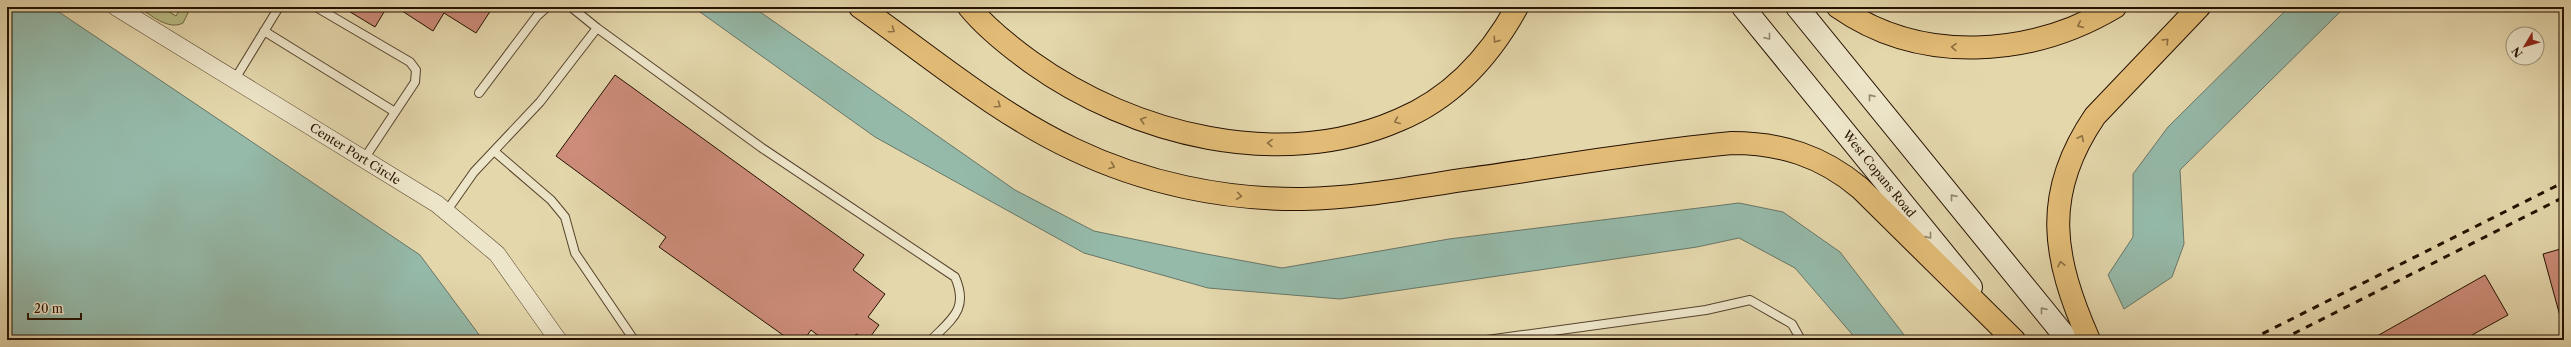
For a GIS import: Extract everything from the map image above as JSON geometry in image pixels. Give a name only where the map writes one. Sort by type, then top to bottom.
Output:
[{"type":"highway","points":[[860,7],[1000,107],[1048,137],[1126,171],[1182,187],[1212,192],[1276,199],[1330,198],[1697,146],[1751,143],[1789,149],[1834,168],[1860,188],[2014,340]]},
{"type":"highway","points":[[969,7],[993,32],[1027,59],[1058,81],[1106,106],[1156,124],[1206,136],[1288,144],[1330,140],[1358,135],[1401,120],[1420,109],[1457,84],[1471,71],[1485,56],[1517,7]]},
{"type":"highway","points":[[1838,7],[1871,26],[1915,41],[1950,47],[1989,47],[2026,43],[2064,33],[2115,7]]},
{"type":"highway","points":[[2089,340],[2066,285],[2059,252],[2058,210],[2070,162],[2085,131],[2095,116],[2199,7]]},
{"type":"main road","name":"West Copans Road","points":[[1743,7],[2014,340]]},
{"type":"main road","points":[[1797,7],[2068,340]]},
{"type":"street","name":"Center Port Circle","points":[[116,7],[364,159],[446,212],[497,254],[558,340]]},
{"type":"lane","points":[[235,79],[279,7]]},
{"type":"lane","points":[[316,7],[410,62],[416,70],[416,82],[364,159]]},
{"type":"lane","points":[[479,94],[537,16],[547,7]]},
{"type":"lane","points":[[571,7],[597,28],[762,148],[955,277],[961,302],[955,315],[931,340]]},
{"type":"lane","points":[[446,212],[474,172],[540,102],[597,28]]},
{"type":"lane","points":[[264,31],[395,112]]},
{"type":"lane","points":[[494,151],[551,200],[565,217],[575,253],[634,340]]},
{"type":"lane","points":[[1487,340],[1706,310],[1750,300],[1792,324],[1801,340]]},
{"type":"green space","points":[[138,7],[161,7],[176,16],[181,7],[186,7],[188,13],[183,23],[171,25],[159,21]]},
{"type":"shaded area","points":[[7,7],[30,7],[59,12],[420,255],[483,340],[7,340]]},
{"type":"shaded area","points":[[693,7],[753,7],[1015,190],[1094,231],[1282,268],[1449,239],[1739,203],[1783,212],[1840,252],[1908,340],[1857,340],[1795,268],[1739,238],[1697,247],[1340,299],[1208,288],[1084,253],[875,137]]},
{"type":"shaded area","points":[[2289,7],[2345,7],[2180,170],[2184,244],[2172,277],[2124,309],[2108,275],[2133,237],[2133,174],[2168,127]]},
{"type":"building","points":[[342,7],[387,7],[375,27]]},
{"type":"building","points":[[396,7],[493,7],[476,33],[444,13],[433,31]]},
{"type":"building","points":[[615,75],[864,255],[853,270],[885,294],[868,317],[879,325],[868,340],[856,334],[852,340],[824,340],[811,330],[804,340],[790,340],[659,247],[666,237],[556,156]]},
{"type":"building","points":[[2564,248],[2564,315],[2560,316],[2543,254]]},
{"type":"building","points":[[2485,275],[2508,315],[2463,340],[2370,340]]},
{"type":"railway","points":[[2250,340],[2564,182]]},
{"type":"railway","points":[[2281,340],[2564,197]]}]
